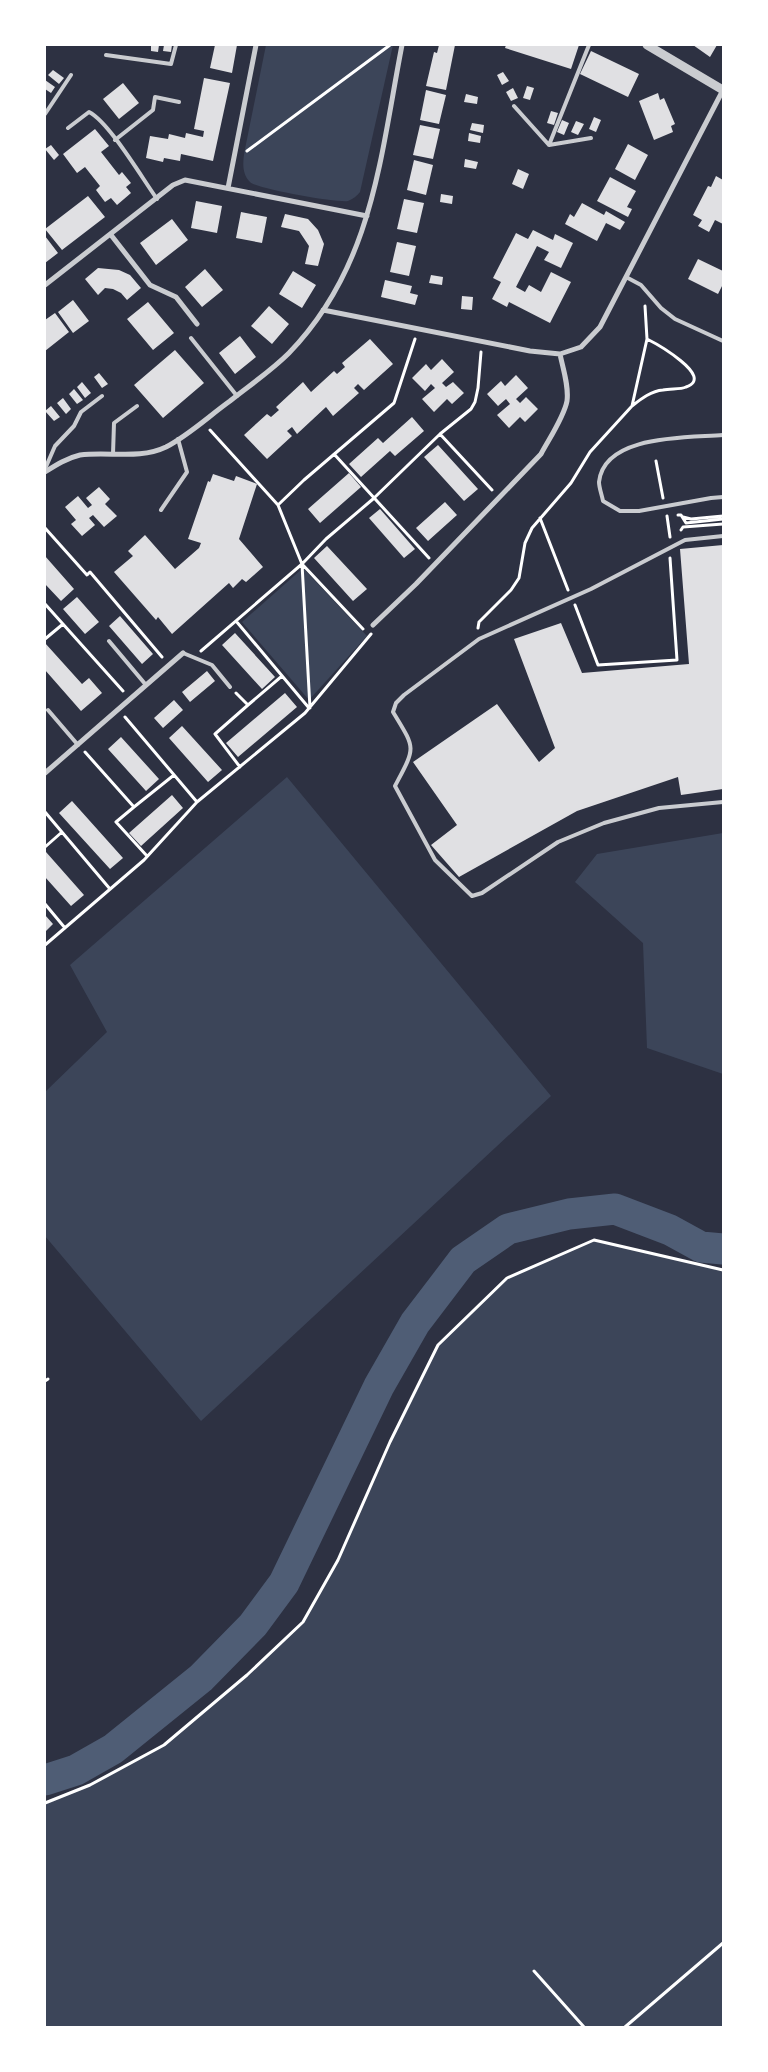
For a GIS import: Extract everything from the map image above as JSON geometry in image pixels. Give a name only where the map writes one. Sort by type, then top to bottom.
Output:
[{"type":"street","points":[[228,188],[256,45]]},
{"type":"street","points":[[45,470],[74,457],[88,454],[142,454],[158,451],[178,440],[237,396],[269,371],[289,352],[323,310],[350,265],[376,183],[402,45]]},
{"type":"street","points":[[323,310],[530,351],[560,354],[581,348],[600,327],[723,90],[648,45]]},
{"type":"street","points":[[45,285],[173,185],[185,180],[367,216]]},
{"type":"street","points":[[111,235],[150,285],[176,297],[197,324]]},
{"type":"street","points":[[373,625],[541,454],[555,429],[567,401],[566,384],[560,354]]},
{"type":"street","points":[[45,773],[183,654]]},
{"type":"lane","points":[[106,55],[172,64],[176,45]]},
{"type":"lane","points":[[549,145],[589,45]]},
{"type":"lane","points":[[45,114],[71,75]]},
{"type":"lane","points":[[115,140],[153,110],[155,97],[179,102]]},
{"type":"lane","points":[[514,106],[549,145]]},
{"type":"lane","points":[[68,128],[89,112],[96,115],[157,198]]},
{"type":"lane","points":[[549,145],[591,138]]},
{"type":"lane","points":[[626,277],[641,285],[675,319],[723,341]]},
{"type":"lane","points":[[191,338],[237,396]]},
{"type":"lane","points":[[45,470],[55,446],[74,426],[81,412],[102,396]]},
{"type":"lane","points":[[113,454],[114,423],[137,406]]},
{"type":"lane","points":[[723,435],[655,440],[630,446],[615,454],[604,466],[599,483],[603,501],[620,511],[639,511],[723,497]]},
{"type":"lane","points":[[161,510],[187,472],[178,440]]},
{"type":"lane","points":[[723,536],[685,540],[572,598],[479,638],[404,695],[396,702],[393,712],[411,742],[411,755],[395,786],[435,860],[472,896],[482,893],[558,842],[604,823],[659,808],[723,802]]},
{"type":"lane","points":[[109,640],[146,685]]},
{"type":"lane","points":[[183,654],[212,666],[230,687]]},
{"type":"lane","points":[[48,710],[78,745]]},
{"type":"path","points":[[234,161],[390,45]]},
{"type":"path","points":[[632,406],[647,339],[647,313],[644,301]]},
{"type":"path","points":[[278,505],[394,403],[418,329]]},
{"type":"path","points":[[479,638],[477,632],[479,622],[519,578],[526,543],[532,528],[571,483],[590,452],[632,406],[645,396],[660,390],[687,387],[692,384],[692,373],[682,361],[647,339]]},
{"type":"path","points":[[183,654],[200,652],[302,564],[326,539],[373,499],[440,434],[471,410],[475,402],[482,341]]},
{"type":"path","points":[[204,420],[278,505],[302,564],[310,708]]},
{"type":"path","points":[[440,434],[499,498]]},
{"type":"path","points":[[334,454],[373,499],[435,564]]},
{"type":"path","points":[[656,461],[660,485]]},
{"type":"path","points":[[682,516],[686,523],[723,518]]},
{"type":"path","points":[[540,518],[567,589]]},
{"type":"path","points":[[572,598],[598,665],[677,660],[667,519]]},
{"type":"path","points":[[45,528],[87,575],[90,572],[170,665]]},
{"type":"path","points":[[302,564],[370,637]]},
{"type":"path","points":[[45,604],[130,699]]},
{"type":"path","points":[[236,621],[310,708]]},
{"type":"path","points":[[45,640],[63,624]]},
{"type":"path","points":[[45,945],[147,856],[197,802],[310,708],[370,637],[373,625]]},
{"type":"path","points":[[240,766],[214,734],[282,676]]},
{"type":"path","points":[[230,687],[248,705]]},
{"type":"path","points":[[119,709],[197,802]]},
{"type":"path","points":[[78,745],[134,807]]},
{"type":"path","points":[[147,856],[116,822],[174,775]]},
{"type":"path","points":[[45,812],[110,889]]},
{"type":"path","points":[[45,847],[62,832]]},
{"type":"path","points":[[45,904],[65,928]]},
{"type":"path","points":[[45,1803],[90,1785],[164,1745],[247,1675],[303,1622],[338,1560],[390,1442],[438,1346],[507,1278],[594,1240],[723,1270]]},
{"type":"path","points":[[625,2027],[723,1944]]},
{"type":"path","points":[[534,1972],[584,2027]]},
{"type":"shaded area","points":[[266,45],[393,45],[360,192],[352,199],[348,201],[329,200],[281,192],[256,185],[250,182],[245,175],[243,166],[244,153]]},
{"type":"shaded area","points":[[303,568],[367,636],[309,700],[242,622]]},
{"type":"shaded area","points":[[287,777],[551,1096],[201,1421],[45,1236],[45,1092],[107,1032],[70,965]]},
{"type":"shaded area","points":[[723,833],[723,1074],[647,1048],[643,943],[575,882],[597,854]]},
{"type":"shaded area","points":[[594,1240],[723,1270],[723,2027],[45,2027],[45,1803],[90,1785],[164,1745],[247,1675],[303,1622],[338,1560],[390,1442],[438,1345],[507,1278]]},
{"type":"building","points":[[151,45],[159,45],[158,52],[151,51]]},
{"type":"building","points":[[164,45],[172,45],[171,52],[163,51]]},
{"type":"building","points":[[215,45],[237,45],[232,73],[210,68]]},
{"type":"building","points":[[439,45],[455,45],[446,90],[426,86],[434,52],[437,53]]},
{"type":"building","points":[[506,45],[579,45],[571,69],[505,48]]},
{"type":"building","points":[[693,45],[717,45],[710,57]]},
{"type":"building","points":[[591,51],[639,74],[628,97],[580,74]]},
{"type":"building","points":[[53,70],[64,78],[59,84],[48,75]]},
{"type":"building","points":[[503,72],[509,81],[502,85],[497,75]]},
{"type":"building","points":[[204,78],[230,83],[213,161],[181,154],[180,161],[164,158],[163,162],[146,158],[150,136],[168,139],[169,134],[185,138],[186,133],[203,137],[204,131],[194,129]]},
{"type":"building","points":[[45,80],[55,87],[51,93],[45,89]]},
{"type":"building","points":[[123,83],[139,103],[119,119],[103,99]]},
{"type":"building","points":[[527,86],[534,88],[530,100],[523,98]]},
{"type":"building","points":[[513,88],[518,98],[511,101],[506,92]]},
{"type":"building","points":[[426,90],[446,95],[439,124],[420,120]]},
{"type":"building","points":[[658,93],[660,100],[664,98],[675,124],[671,126],[673,132],[654,140],[639,101]]},
{"type":"building","points":[[466,94],[478,97],[477,104],[464,102]]},
{"type":"building","points":[[551,111],[558,113],[554,125],[547,123]]},
{"type":"building","points":[[594,117],[601,120],[596,132],[589,129]]},
{"type":"building","points":[[562,120],[569,123],[564,135],[557,132]]},
{"type":"building","points":[[576,121],[584,124],[578,135],[571,132]]},
{"type":"building","points":[[472,123],[484,125],[483,133],[470,130]]},
{"type":"building","points":[[420,125],[440,129],[433,159],[413,155]]},
{"type":"building","points":[[95,129],[109,146],[101,152],[119,175],[122,172],[131,183],[126,187],[131,193],[117,205],[111,198],[105,202],[96,190],[100,186],[85,167],[77,173],[63,154]]},
{"type":"building","points":[[469,133],[481,136],[480,143],[468,141]]},
{"type":"building","points":[[628,144],[648,155],[635,180],[615,169]]},
{"type":"building","points":[[51,145],[59,155],[54,160],[45,149]]},
{"type":"building","points":[[465,159],[478,162],[476,169],[464,167]]},
{"type":"building","points":[[414,160],[433,165],[426,195],[407,190]]},
{"type":"building","points":[[518,169],[529,174],[523,189],[512,184]]},
{"type":"building","points":[[716,176],[723,180],[723,224],[715,220],[709,232],[698,226],[702,220],[693,215],[708,186],[711,187]]},
{"type":"building","points":[[610,177],[636,191],[627,207],[632,209],[628,217],[597,201]]},
{"type":"building","points":[[441,194],[453,196],[452,204],[440,202]]},
{"type":"building","points":[[88,196],[105,217],[62,250],[45,229]]},
{"type":"building","points":[[404,199],[424,203],[417,233],[397,229]]},
{"type":"building","points":[[196,201],[222,206],[217,233],[191,228]]},
{"type":"building","points":[[582,203],[604,215],[606,211],[625,222],[620,230],[606,223],[597,241],[565,224],[570,214],[574,217]]},
{"type":"building","points":[[241,212],[267,217],[262,243],[236,238]]},
{"type":"building","points":[[285,214],[308,219],[318,230],[324,244],[318,266],[305,264],[309,246],[299,231],[281,227]]},
{"type":"building","points":[[172,219],[188,240],[156,265],[140,243]]},
{"type":"building","points":[[533,230],[553,240],[555,234],[573,243],[561,268],[544,260],[549,252],[537,246],[516,287],[525,292],[529,285],[541,292],[551,272],[571,282],[550,323],[509,302],[507,307],[492,299],[501,282],[493,278],[516,233],[528,239]]},
{"type":"building","points":[[45,236],[58,253],[45,263]]},
{"type":"building","points":[[397,242],[416,246],[409,276],[390,272]]},
{"type":"building","points":[[698,259],[723,271],[723,284],[718,294],[688,279]]},
{"type":"building","points":[[98,268],[119,270],[130,275],[141,288],[127,300],[121,293],[113,289],[105,288],[98,295],[85,279]]},
{"type":"building","points":[[205,269],[223,290],[202,307],[185,287]]},
{"type":"building","points":[[293,271],[316,285],[302,308],[279,294]]},
{"type":"building","points":[[431,275],[443,277],[442,285],[429,283]]},
{"type":"building","points":[[385,280],[412,286],[410,293],[418,295],[415,305],[381,297]]},
{"type":"building","points":[[462,296],[473,297],[472,310],[461,309]]},
{"type":"building","points":[[73,300],[89,321],[73,333],[58,312]]},
{"type":"building","points":[[148,302],[174,333],[153,350],[127,319]]},
{"type":"building","points":[[269,306],[289,324],[272,344],[251,326]]},
{"type":"building","points":[[55,313],[69,332],[45,351],[45,320]]},
{"type":"building","points":[[240,336],[256,357],[235,374],[219,353]]},
{"type":"building","points":[[370,339],[393,364],[364,390],[358,384],[354,388],[359,393],[333,416],[326,407],[297,434],[292,427],[287,431],[292,436],[267,459],[244,435],[267,414],[271,417],[279,410],[276,407],[303,382],[311,392],[334,371],[337,374],[345,367],[342,363]]},
{"type":"building","points":[[175,350],[204,383],[163,418],[134,385]]},
{"type":"building","points":[[442,359],[454,372],[442,383],[446,387],[453,382],[464,393],[452,404],[447,399],[434,412],[422,399],[435,388],[431,384],[425,391],[412,378],[426,364],[431,370]]},
{"type":"building","points":[[99,373],[108,384],[102,388],[94,377]]},
{"type":"building","points":[[516,375],[528,388],[516,399],[520,403],[526,397],[538,409],[525,422],[520,417],[509,428],[497,415],[510,404],[506,399],[498,406],[487,394],[501,381],[505,386]]},
{"type":"building","points":[[82,382],[91,393],[85,398],[77,387]]},
{"type":"building","points":[[74,389],[83,400],[77,404],[69,394]]},
{"type":"building","points":[[63,398],[71,409],[66,414],[57,403]]},
{"type":"building","points":[[51,406],[60,417],[54,421],[45,411]]},
{"type":"building","points":[[412,417],[424,431],[395,456],[390,451],[361,477],[349,464],[378,438],[383,443]]},
{"type":"building","points":[[438,445],[478,489],[464,501],[424,457]]},
{"type":"building","points":[[349,473],[361,487],[320,523],[308,509]]},
{"type":"building","points":[[213,474],[234,481],[236,476],[257,484],[239,539],[263,567],[246,582],[242,579],[233,588],[229,583],[172,634],[158,617],[156,620],[114,572],[133,556],[128,551],[145,535],[175,569],[199,548],[201,543],[188,539],[208,481],[210,482]]},
{"type":"building","points":[[99,487],[110,499],[105,504],[117,516],[104,527],[93,515],[89,518],[95,525],[82,536],[71,524],[76,520],[65,507],[78,496],[88,508],[92,505],[86,498]]},
{"type":"building","points":[[445,502],[457,515],[428,541],[416,528]]},
{"type":"building","points":[[380,509],[415,549],[404,558],[369,518]]},
{"type":"building","points":[[723,545],[723,789],[681,795],[678,777],[577,811],[459,877],[431,845],[457,825],[413,762],[497,704],[539,762],[555,748],[514,639],[561,623],[582,673],[689,664],[680,549]]},
{"type":"building","points":[[327,546],[367,589],[353,601],[314,558]]},
{"type":"building","points":[[45,556],[74,589],[61,601],[45,584]]},
{"type":"building","points":[[77,597],[99,622],[85,634],[63,609]]},
{"type":"building","points":[[120,616],[153,654],[142,664],[109,626]]},
{"type":"building","points":[[235,633],[275,677],[262,689],[222,645]]},
{"type":"building","points":[[45,643],[82,684],[89,678],[102,693],[81,711],[45,670]]},
{"type":"building","points":[[207,671],[215,681],[190,702],[182,692]]},
{"type":"building","points":[[285,693],[297,707],[238,757],[226,743]]},
{"type":"building","points":[[174,700],[183,710],[163,728],[154,718]]},
{"type":"building","points":[[182,726],[222,770],[208,782],[169,738]]},
{"type":"building","points":[[121,737],[159,779],[146,791],[108,749]]},
{"type":"building","points":[[172,795],[183,808],[141,846],[129,833]]},
{"type":"building","points":[[72,801],[123,858],[110,869],[59,813]]},
{"type":"building","points":[[46,852],[84,895],[71,906],[45,877]]},
{"type":"building","points":[[45,915],[53,924],[45,932]]},
{"type":"waterway","points":[[45,1780],[76,1770],[113,1749],[201,1678],[253,1625],[284,1583],[379,1386],[415,1323],[463,1260],[508,1229],[569,1214],[615,1209],[670,1230],[701,1247],[723,1249]]}]
